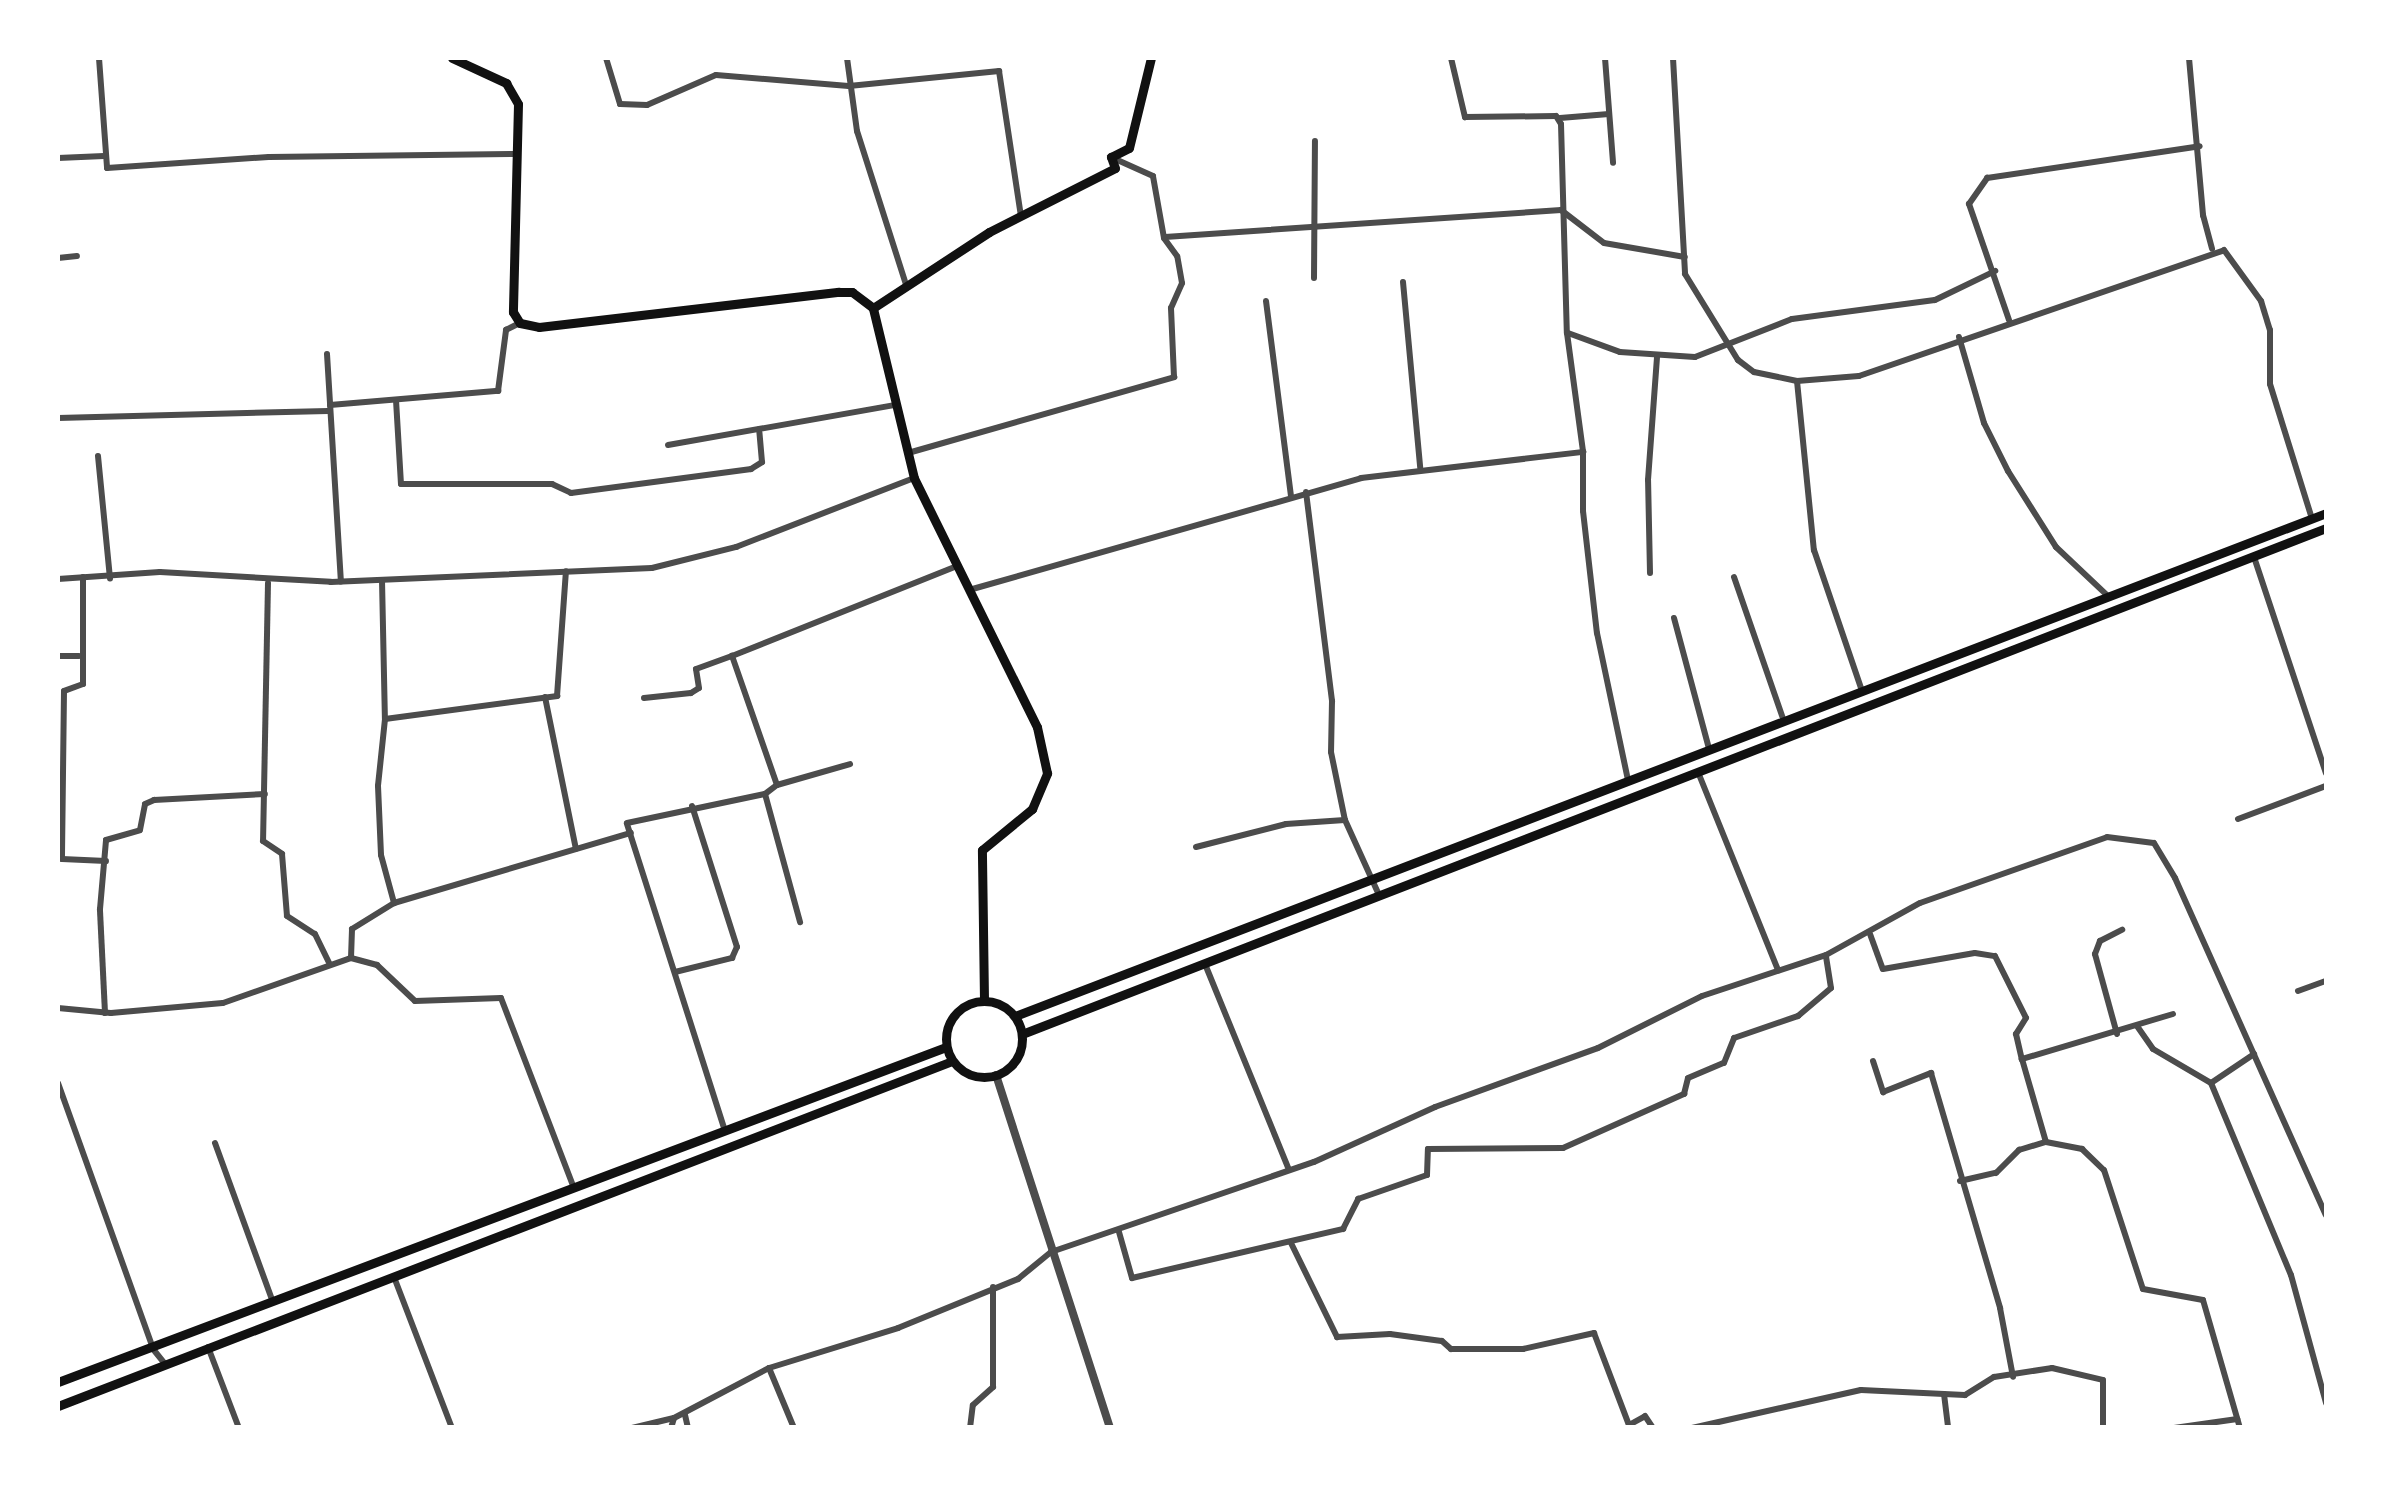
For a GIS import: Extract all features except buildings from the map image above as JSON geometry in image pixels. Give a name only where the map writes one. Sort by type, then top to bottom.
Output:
[{"type":"main road","points":[[452,58],[514,92],[518,154],[513,312],[520,323],[539,326],[840,292],[852,292],[874,308],[914,478],[1037,728],[1047,772],[1032,810],[982,850],[984,1000]]},
{"type":"main road","points":[[874,308],[1021,217],[1115,168],[1110,157],[1129,148],[1151,58]]},
{"type":"main road","points":[[1015,1016],[2326,513]]},
{"type":"main road","points":[[1022,1034],[2326,528]]},
{"type":"main road","points":[[984,1000],[1015,1016],[1022,1034],[1013,1064],[996,1075],[976,1077],[952,1060],[946,1047],[951,1018],[965,1004],[984,1000]]},
{"type":"main road","points":[[58,1382],[946,1047]]},
{"type":"main road","points":[[58,1406],[952,1060]]},
{"type":"street","points":[[99,58],[107,168],[149,169],[269,157],[518,154]]},
{"type":"street","points":[[606,58],[620,104],[648,105],[716,75],[849,86],[999,71],[1021,217]]},
{"type":"street","points":[[847,58],[857,131],[906,285]]},
{"type":"street","points":[[1452,58],[1466,117],[1609,114]]},
{"type":"street","points":[[1605,58],[1613,163]]},
{"type":"street","points":[[1673,58],[1686,274],[1725,340],[1754,372],[1798,381],[1860,376],[1959,336],[2212,249],[2224,250],[2261,301],[2270,330],[2270,384],[2312,519]]},
{"type":"street","points":[[2188,58],[2200,146],[2202,215],[2212,249]]},
{"type":"street","points":[[1560,118],[1567,333],[1584,452],[1598,633],[1628,782]]},
{"type":"street","points":[[1314,140],[1314,278]]},
{"type":"street","points":[[2009,320],[1969,204],[1987,178],[2200,146]]},
{"type":"street","points":[[58,158],[104,156]]},
{"type":"street","points":[[907,453],[1174,377],[1171,308],[1182,283],[1177,256],[1164,238],[1153,176],[1110,157]]},
{"type":"street","points":[[1164,238],[1561,210],[1604,243],[1685,256]]},
{"type":"street","points":[[58,258],[77,256]]},
{"type":"street","points":[[1567,333],[1620,352],[1695,357],[1725,340],[1792,319],[1935,300],[1995,271]]},
{"type":"street","points":[[1402,282],[1420,467]]},
{"type":"street","points":[[1266,301],[1291,496]]},
{"type":"street","points":[[58,418],[329,408],[498,391],[506,330],[520,323]]},
{"type":"street","points":[[1959,336],[1984,424],[2008,471],[2056,547],[2108,598]]},
{"type":"street","points":[[328,354],[341,582]]},
{"type":"street","points":[[1650,573],[1648,480],[1658,356]]},
{"type":"street","points":[[1798,381],[1814,550],[1862,692]]},
{"type":"street","points":[[396,400],[400,484],[552,484],[571,493],[751,469],[762,462],[759,429]]},
{"type":"street","points":[[668,445],[897,405]]},
{"type":"street","points":[[968,590],[1306,492],[1420,467],[1584,452]]},
{"type":"street","points":[[98,456],[110,578]]},
{"type":"street","points":[[58,579],[177,573],[268,583],[341,582],[652,568],[736,547],[914,478]]},
{"type":"street","points":[[1306,492],[1332,701],[1332,752],[1345,820],[1379,895]]},
{"type":"street","points":[[2254,557],[2326,773]]},
{"type":"street","points":[[644,698],[691,693],[698,688],[696,669],[954,566]]},
{"type":"street","points":[[385,719],[545,697],[562,690],[566,571]]},
{"type":"street","points":[[1734,577],[1784,722]]},
{"type":"street","points":[[83,578],[79,656],[83,684],[64,691],[62,859],[106,861]]},
{"type":"street","points":[[382,580],[385,719],[378,786],[381,855],[394,904]]},
{"type":"street","points":[[268,583],[263,842],[282,854],[287,916],[314,934],[330,966]]},
{"type":"street","points":[[1674,618],[1709,750]]},
{"type":"street","points":[[58,656],[79,656]]},
{"type":"street","points":[[732,656],[777,785]]},
{"type":"street","points":[[545,697],[576,849]]},
{"type":"street","points":[[724,1131],[631,834],[630,820],[765,794],[777,785],[850,764]]},
{"type":"street","points":[[1698,772],[1778,970]]},
{"type":"street","points":[[2238,819],[2326,786]]},
{"type":"street","points":[[106,1013],[100,909],[106,840],[140,830],[150,802],[264,794]]},
{"type":"street","points":[[765,794],[800,922]]},
{"type":"street","points":[[674,972],[732,958],[737,948],[692,806]]},
{"type":"street","points":[[1196,846],[1286,824],[1345,820]]},
{"type":"street","points":[[352,958],[352,929],[394,904],[631,834]]},
{"type":"street","points":[[632,1428],[685,1415],[770,1368],[898,1328],[1018,1279],[1051,1252],[1290,1170],[1778,970],[1826,955],[1920,903],[2107,837],[2146,839],[2175,878],[2326,1215]]},
{"type":"street","points":[[2117,1034],[2095,954],[2100,941],[2122,930]]},
{"type":"street","points":[[1870,934],[1883,969],[1975,952],[1996,956],[2026,1018],[2016,1034],[2046,1142]]},
{"type":"street","points":[[1118,1232],[1132,1278],[1344,1229],[1358,1199],[1428,1175],[1428,1149],[1562,1148],[1684,1094],[1688,1078],[1724,1063],[1734,1038],[1798,1016],[1831,988],[1826,955]]},
{"type":"street","points":[[58,1008],[106,1013],[224,1003],[352,958],[377,965],[416,1001],[501,998],[574,1188]]},
{"type":"street","points":[[1204,962],[1290,1170]]},
{"type":"street","points":[[2298,991],[2326,980]]},
{"type":"street","points":[[2022,1059],[2117,1034],[2173,1014]]},
{"type":"street","points":[[2137,1026],[2153,1049],[2211,1082],[2291,1275],[2326,1404]]},
{"type":"street","points":[[2211,1082],[2254,1054]]},
{"type":"street","points":[[1873,1061],[1882,1092],[1931,1073],[2000,1308],[2013,1376]]},
{"type":"street","points":[[996,1075],[1110,1428]]},
{"type":"street","points":[[58,1084],[153,1349],[165,1364]]},
{"type":"street","points":[[58,1121],[71,1118]]},
{"type":"street","points":[[1960,1180],[1996,1174],[2019,1150],[2046,1142],[2082,1149],[2104,1170],[2143,1290],[2204,1300],[2240,1428]]},
{"type":"street","points":[[215,1143],[274,1303]]},
{"type":"street","points":[[1291,1243],[1337,1337],[1390,1334],[1442,1341],[1450,1349],[1522,1349],[1594,1333],[1629,1425],[1645,1416],[1652,1428]]},
{"type":"street","points":[[394,1276],[452,1428]]},
{"type":"street","points":[[970,1428],[973,1405],[993,1387],[993,1287]]},
{"type":"street","points":[[208,1347],[238,1428]]},
{"type":"street","points":[[770,1368],[794,1428]]},
{"type":"street","points":[[1692,1428],[1861,1390],[1965,1395],[1994,1377],[2052,1368],[2103,1380],[2104,1428]]},
{"type":"street","points":[[1944,1394],[1948,1428]]},
{"type":"street","points":[[685,1415],[688,1428]]},
{"type":"street","points":[[670,1428],[674,1418]]},
{"type":"street","points":[[2174,1428],[2236,1418]]}]
